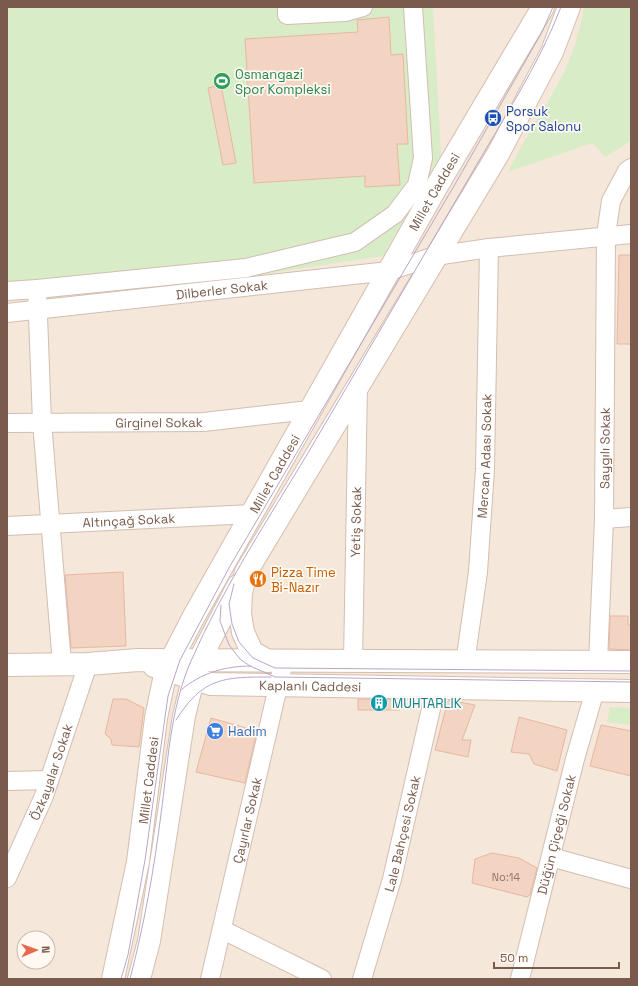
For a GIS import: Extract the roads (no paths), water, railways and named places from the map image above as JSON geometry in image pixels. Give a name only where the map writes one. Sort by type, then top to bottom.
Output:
[{"type":"main road","name":"Millet Caddesi","points":[[113,979],[138,862],[156,718],[169,665],[193,618],[389,270],[543,7]]},
{"type":"main road","name":"Millet Caddesi","points":[[139,979],[149,941],[184,716],[196,670],[246,572],[358,383],[498,154],[552,52],[569,7]]},
{"type":"main road","name":"Millet Caddesi","points":[[246,572],[241,593],[240,614],[243,632],[252,652],[276,661]]},
{"type":"main road","name":"Kaplanlı Caddesi","points":[[7,665],[88,664],[138,660],[196,670],[276,661],[465,663],[631,662]]},
{"type":"main road","name":"Kaplanlı Caddesi","points":[[196,670],[210,684],[631,691]]},
{"type":"street","points":[[287,7],[287,15],[345,12],[363,7]]},
{"type":"street","points":[[7,291],[246,268],[355,242],[395,214],[416,184],[423,158],[413,7]]},
{"type":"street","name":"Saygılı Sokak","points":[[598,662],[604,519],[606,235],[611,201],[627,171],[631,168]]},
{"type":"street","name":"Dilberler Sokak","points":[[7,313],[389,270],[435,256],[489,248],[606,235],[631,234]]},
{"type":"street","name":"Mercan Adası Sokak","points":[[465,663],[478,572],[485,469],[489,248]]},
{"type":"street","points":[[37,289],[39,310],[42,422],[62,664]]},
{"type":"street","name":"Yetiş Sokak","points":[[353,661],[358,383]]},
{"type":"street","name":"Girginel Sokak","points":[[7,423],[204,422],[310,410]]},
{"type":"street","name":"Altınçağ Sokak","points":[[7,526],[252,514]]},
{"type":"street","points":[[604,519],[631,517]]},
{"type":"street","name":"Çayırlar Sokak","points":[[210,979],[223,930],[279,686],[276,661]]},
{"type":"street","name":"Özkayalar Sokak","points":[[7,878],[49,780],[88,664]]},
{"type":"street","name":"Lale Bahçesi Sokak","points":[[362,979],[392,878],[436,687]]},
{"type":"street","name":"Düğün Çiçeği Sokak","points":[[520,979],[595,690]]},
{"type":"street","points":[[7,781],[49,780]]},
{"type":"street","points":[[551,858],[631,879]]},
{"type":"street","points":[[223,930],[322,979]]},
{"type":"tram line","points":[[121,979],[128,955],[145,860],[168,696],[180,660],[230,566],[454,186],[542,32],[553,7]]},
{"type":"tram line","points":[[130,979],[152,877],[174,717],[178,698],[191,661],[230,583],[305,458],[530,73],[552,29],[561,7]]},
{"type":"tram line","points":[[234,584],[229,604],[232,624],[239,642],[253,658],[275,668],[631,671]]},
{"type":"tram line","points":[[221,605],[220,621],[229,645],[240,659],[250,666],[275,677],[631,682]]},
{"type":"tram line","points":[[181,690],[205,675],[232,667],[251,666]]},
{"type":"tram line","points":[[176,720],[196,695],[206,687],[216,682],[227,679],[271,677]]},
{"type":"place","name":"Osmangazi Spor Kompleksi","points":[[222,81]]},
{"type":"place","name":"Porsuk Spor Salonu","points":[[493,118]]},
{"type":"place","name":"Pizza Time Bi-Nazır","points":[[258,579]]},
{"type":"place","name":"MUHTARLIK","points":[[379,703]]},
{"type":"place","name":"Hadim","points":[[215,731]]}]
